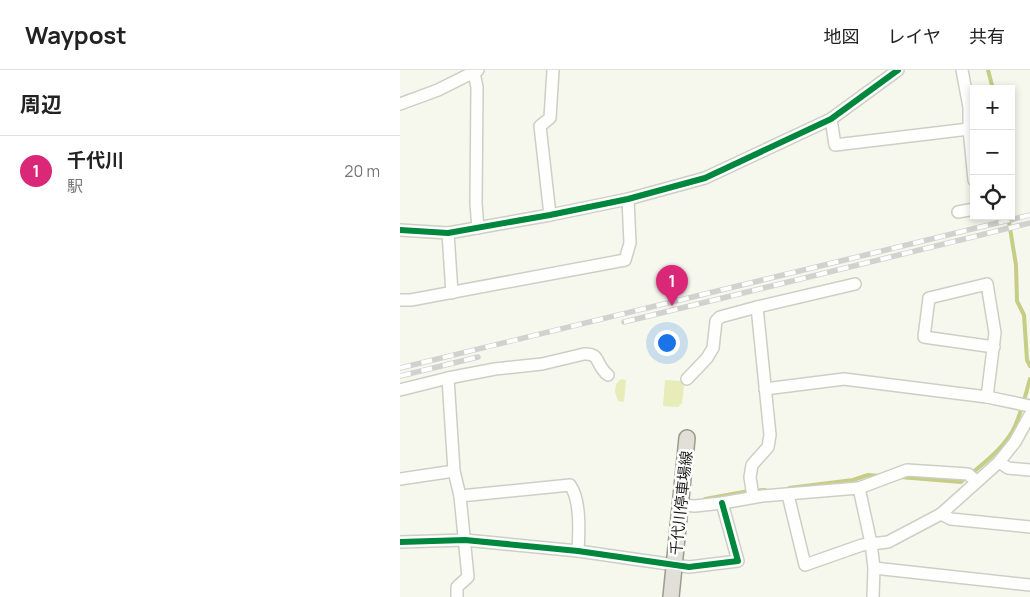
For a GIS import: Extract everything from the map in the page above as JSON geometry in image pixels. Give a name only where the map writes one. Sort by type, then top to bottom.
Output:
[{"type":"main road","name":"千代川停車場線","points":[[671,597],[687,438]]},
{"type":"street","points":[[550,215],[540,126],[550,118],[553,70]]},
{"type":"street","points":[[400,230],[448,233],[478,228],[628,199],[705,178],[831,119],[898,70]]},
{"type":"street","points":[[962,70],[969,107],[968,129],[973,175]]},
{"type":"street","points":[[400,104],[438,90],[476,71],[476,204],[478,228]]},
{"type":"street","points":[[831,119],[835,145],[968,129]]},
{"type":"street","points":[[400,300],[452,293],[625,260],[630,243],[628,199]]},
{"type":"street","points":[[958,212],[970,210]]},
{"type":"street","points":[[448,233],[452,293]]},
{"type":"street","points":[[687,379],[707,358],[713,348],[716,321],[720,318],[757,306],[856,284]]},
{"type":"street","points":[[987,397],[994,347],[995,333],[987,284],[928,298],[924,337],[994,347]]},
{"type":"street","points":[[754,498],[750,477],[752,465],[768,448],[770,435],[757,306]]},
{"type":"street","points":[[400,390],[448,378],[495,369],[542,364],[584,354],[595,356],[601,370],[608,375]]},
{"type":"street","points":[[448,378],[454,471],[460,496],[468,577],[457,587],[457,597]]},
{"type":"street","points":[[765,389],[844,379],[987,397],[1030,406]]},
{"type":"street","points":[[788,495],[805,565],[871,543],[888,542],[941,514],[999,462],[1015,442],[1030,415]]},
{"type":"street","points":[[999,462],[1008,468],[1030,470]]},
{"type":"street","points":[[681,505],[695,506],[754,498],[859,488],[907,470],[968,474],[976,481]]},
{"type":"street","points":[[400,479],[454,471]]},
{"type":"street","points":[[460,496],[570,485],[576,493],[578,551]]},
{"type":"street","points":[[859,488],[871,543],[874,568],[873,597]]},
{"type":"street","points":[[400,542],[465,540],[578,551],[689,567],[738,562],[722,503]]},
{"type":"street","points":[[941,514],[951,519],[1030,527]]},
{"type":"street","points":[[874,568],[1030,585]]},
{"type":"green space","points":[[621,379],[626,380],[624,402],[618,401],[615,392],[616,384]]},
{"type":"green space","points":[[665,380],[681,381],[684,386],[682,403],[678,407],[663,406]]},
{"type":"waterway","points":[[988,70],[992,85]]},
{"type":"waterway","points":[[1009,220],[1016,265],[1017,301],[1024,315],[1027,360],[1030,366]]},
{"type":"waterway","points":[[900,477],[961,482],[995,453],[1012,432],[1030,379]]},
{"type":"waterway","points":[[789,488],[853,480],[868,475],[881,476]]},
{"type":"waterway","points":[[705,499],[765,490]]},
{"type":"railway","points":[[400,368],[1030,215]]},
{"type":"railway","points":[[624,322],[1030,223]]},
{"type":"railway","points":[[400,376],[478,357]]},
{"type":"cycle path","points":[[400,230],[448,233],[628,199],[705,178],[831,119],[898,70]]},
{"type":"cycle path","points":[[400,542],[465,540],[578,551],[689,567],[738,561],[722,503]]},
{"type":"place","name":"千代川","points":[[672,306]]}]
